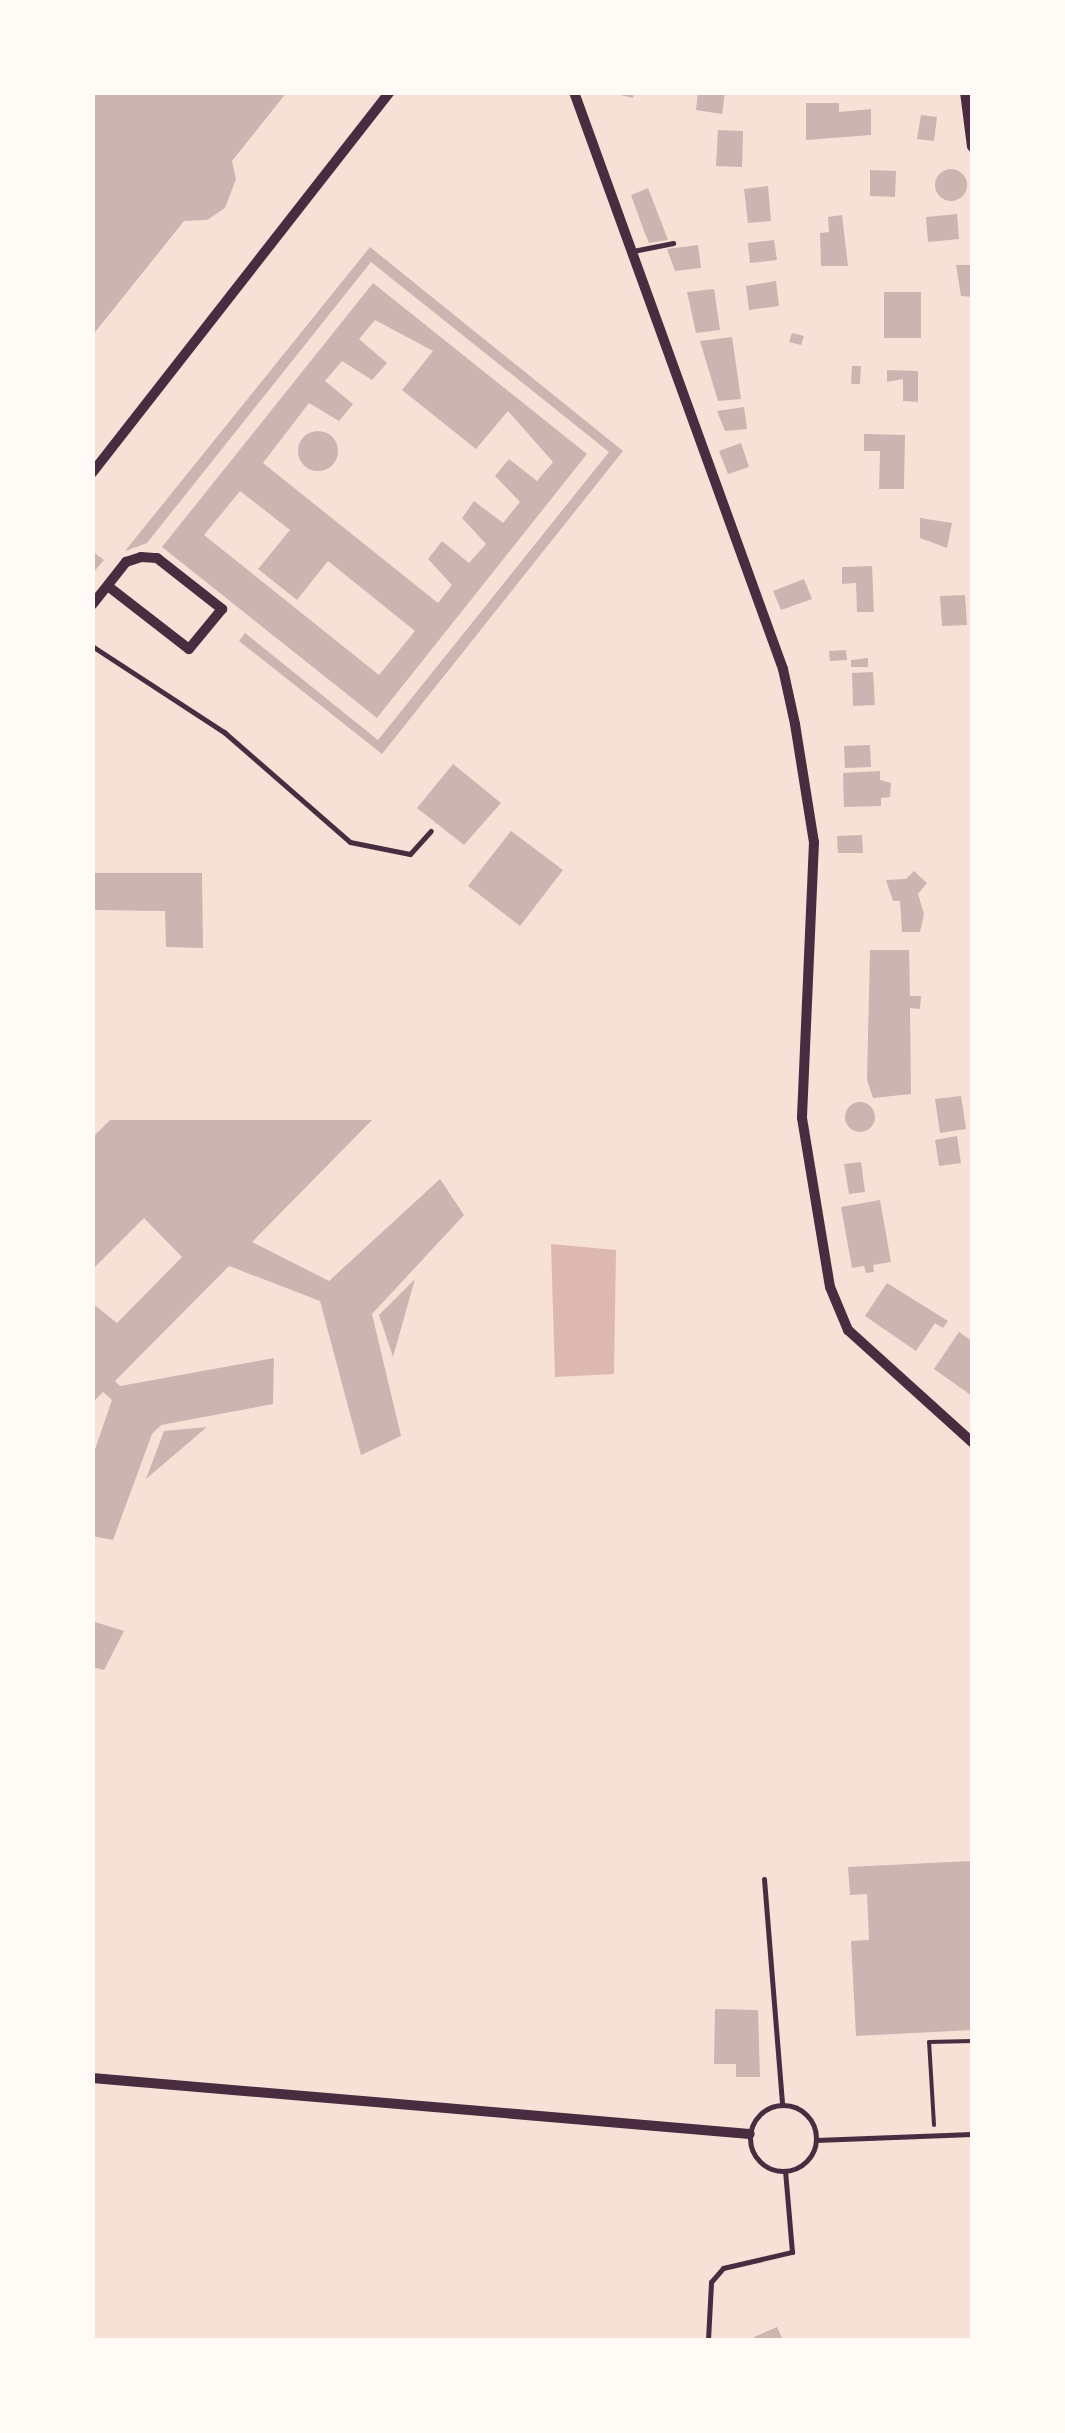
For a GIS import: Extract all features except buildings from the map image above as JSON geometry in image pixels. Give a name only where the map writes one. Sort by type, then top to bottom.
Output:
[{"type":"street","points":[[92,474],[390,92]]},
{"type":"street","points":[[574,92],[782,669],[795,724],[814,842],[802,1118],[830,1288],[848,1330],[972,1442]]},
{"type":"street","points":[[964,92],[972,147]]},
{"type":"street","points":[[92,605],[126,562],[156,558],[222,609],[189,649],[109,587]]},
{"type":"street","points":[[92,2078],[750,2134]]},
{"type":"lane","points":[[633,251],[672,243]]},
{"type":"lane","points":[[92,646],[224,732],[350,842],[410,854],[431,831]]},
{"type":"lane","points":[[764,1880],[782,2105]]},
{"type":"lane","points":[[782,2105],[808,2116],[816,2140],[806,2163],[785,2171],[756,2156],[750,2134],[761,2114],[782,2105]]},
{"type":"lane","points":[[816,2140],[972,2134]]},
{"type":"lane","points":[[708,2340],[711,2282],[722,2268],[792,2252],[785,2171]]},
{"type":"path","points":[[934,2135],[929,2042],[972,2041]]},
{"type":"shaded area","points":[[551,1244],[616,1250],[614,1374],[555,1377]]}]
